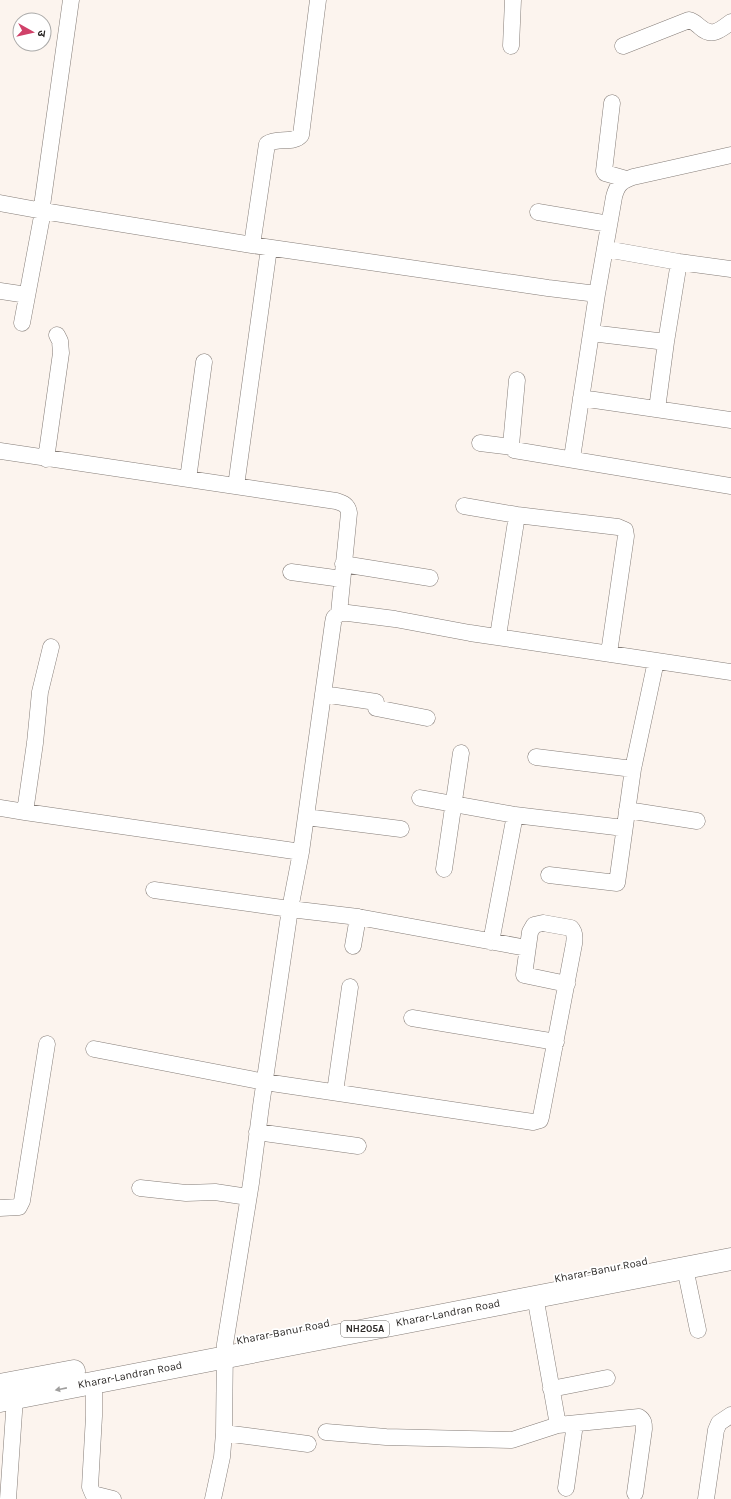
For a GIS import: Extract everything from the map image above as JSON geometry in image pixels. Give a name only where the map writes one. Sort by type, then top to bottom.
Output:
[{"type":"highway","name":"Kharar-Banur Road","points":[[5,1394],[731,1245]]},
{"type":"highway","name":"Kharar-Landran Road","points":[[5,1394],[94,1382],[224,1350],[536,1296],[731,1259]]},
{"type":"street","points":[[22,323],[43,211],[42,206],[71,0]]},
{"type":"street","points":[[252,245],[267,144],[274,140],[295,139],[301,135],[318,0]]},
{"type":"street","points":[[511,46],[513,0]]},
{"type":"street","points":[[623,46],[689,20],[693,21],[708,33],[715,32],[731,22]]},
{"type":"street","points":[[612,103],[604,171],[605,173],[626,179]]},
{"type":"street","points":[[572,458],[591,333],[616,189],[621,182],[626,179],[731,155]]},
{"type":"street","points":[[0,203],[269,248],[598,294]]},
{"type":"street","points":[[538,212],[609,224]]},
{"type":"street","points":[[236,486],[269,248]]},
{"type":"street","points":[[606,249],[731,269]]},
{"type":"street","points":[[657,409],[666,342],[680,262]]},
{"type":"street","points":[[0,291],[27,295]]},
{"type":"street","points":[[591,333],[666,342]]},
{"type":"street","points":[[46,459],[61,353],[60,341],[57,335]]},
{"type":"street","points":[[188,479],[204,362]]},
{"type":"street","points":[[512,447],[517,380]]},
{"type":"street","points":[[581,398],[731,420]]},
{"type":"street","points":[[480,443],[512,447],[517,451],[572,458],[731,486]]},
{"type":"street","points":[[0,451],[336,501],[346,505],[348,513],[339,613],[334,618],[333,623],[301,852],[290,910],[224,1350],[224,1433],[222,1456],[213,1499]]},
{"type":"street","points":[[464,506],[517,515],[618,527],[625,530],[626,536],[609,653]]},
{"type":"street","points":[[498,636],[517,515]]},
{"type":"street","points":[[291,572],[343,572],[430,578]]},
{"type":"street","points":[[339,613],[395,619],[731,672]]},
{"type":"street","points":[[25,812],[36,736],[40,692],[51,646]]},
{"type":"street","points":[[549,875],[617,883],[633,769],[656,661]]},
{"type":"street","points":[[323,694],[376,702],[376,708],[427,718]]},
{"type":"street","points":[[444,869],[461,753]]},
{"type":"street","points":[[536,757],[633,769]]},
{"type":"street","points":[[420,798],[515,815],[624,828]]},
{"type":"street","points":[[0,808],[301,852]]},
{"type":"street","points":[[627,810],[697,821]]},
{"type":"street","points":[[491,942],[515,815]]},
{"type":"street","points":[[306,816],[401,829]]},
{"type":"street","points":[[154,890],[290,910],[358,917],[526,948]]},
{"type":"street","points":[[353,946],[358,917]]},
{"type":"street","points":[[94,1050],[265,1082],[536,1122],[541,1117],[556,1042],[567,984],[575,938],[571,928],[542,923],[534,925],[530,932],[526,948],[524,975],[567,984]]},
{"type":"street","points":[[335,1092],[350,987]]},
{"type":"street","points":[[412,1018],[556,1042]]},
{"type":"street","points":[[0,1208],[19,1207],[22,1201],[47,1044]]},
{"type":"street","points":[[257,1132],[358,1146]]},
{"type":"street","points":[[140,1188],[186,1193],[215,1192],[248,1198]]},
{"type":"street","points":[[686,1268],[698,1330]]},
{"type":"street","points":[[536,1296],[558,1425]]},
{"type":"street","points":[[551,1389],[607,1378]]},
{"type":"street","points":[[94,1382],[94,1416],[90,1487],[93,1494],[113,1499]]},
{"type":"street","points":[[5,1394],[8,1499]]},
{"type":"street","points":[[706,1499],[716,1430],[719,1423],[731,1415]]},
{"type":"street","points":[[326,1432],[386,1437],[512,1440],[558,1425],[640,1417],[644,1422],[644,1429],[635,1493]]},
{"type":"street","points":[[566,1488],[575,1424]]},
{"type":"street","points":[[224,1433],[308,1444]]}]
